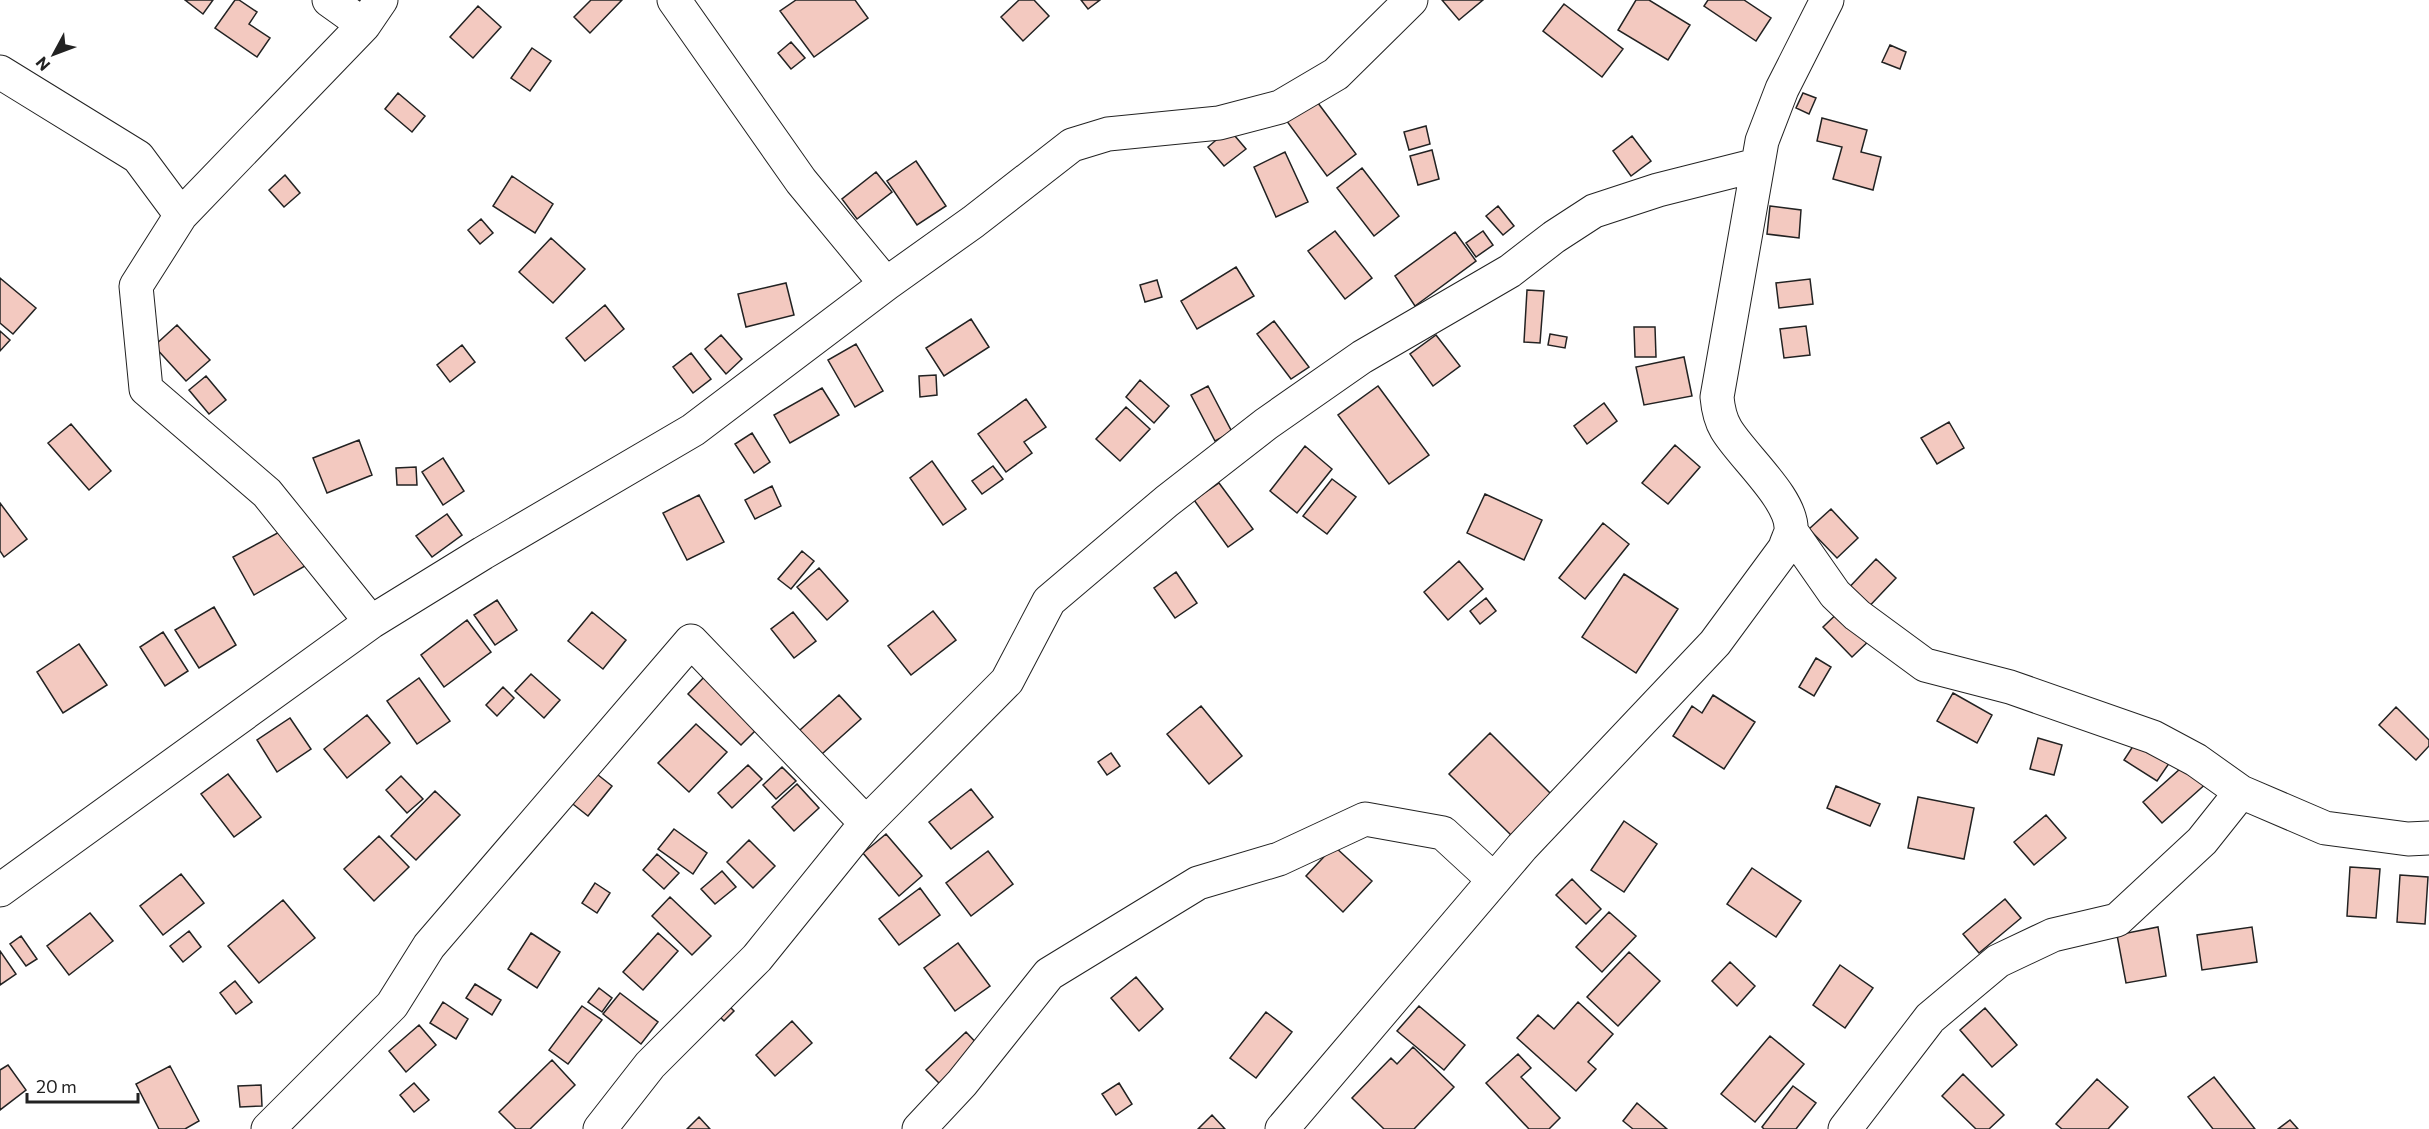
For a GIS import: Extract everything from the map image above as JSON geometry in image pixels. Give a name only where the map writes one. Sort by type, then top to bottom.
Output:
[{"type":"street","points":[[329,0],[372,12],[181,215],[136,286],[146,389],[267,493],[371,622]]},
{"type":"street","points":[[674,0],[801,181],[886,284]]},
{"type":"street","points":[[0,890],[371,622],[483,553],[693,430],[886,284],[974,222],[1072,146],[1108,134],[1218,123],[1280,107],[1336,74],[1411,0]]},
{"type":"street","points":[[1827,0],[1782,89],[1762,141],[1717,397],[1719,412],[1727,429],[1778,495],[1788,515],[1791,531],[1835,594],[1857,615],[1925,665],[2010,687],[2153,737],[2196,760],[2241,792],[2325,828],[2408,839],[2429,838]]},
{"type":"street","points":[[0,72],[138,157],[181,215]]},
{"type":"street","points":[[600,1129],[650,1065],[757,958],[866,823],[1007,681],[1048,601],[1167,501],[1266,424],[1362,357],[1510,271],[1554,237],[1594,211],[1658,190],[1757,165]]},
{"type":"street","points":[[1282,1129],[1522,847],[1714,643],[1785,548],[1791,531]]},
{"type":"street","points":[[268,1129],[392,1005],[429,946],[691,640],[866,823]]},
{"type":"street","points":[[1845,1129],[1930,1018],[1998,962],[2054,935],[2117,920],[2202,841],[2241,792]]},
{"type":"street","points":[[919,1129],[962,1083],[1048,974],[1198,883],[1279,859],[1365,819],[1443,833],[1494,880]]},
{"type":"building","points":[[185,0],[213,0],[203,14]]},
{"type":"building","points":[[235,0],[239,0],[257,12],[249,24],[270,38],[257,57],[215,28]]},
{"type":"building","points":[[591,0],[622,0],[590,33],[574,17]]},
{"type":"building","points":[[796,0],[855,0],[868,18],[814,57],[780,11]]},
{"type":"building","points":[[1019,0],[1034,0],[1049,16],[1023,41],[1001,17]]},
{"type":"building","points":[[1081,0],[1100,0],[1088,9]]},
{"type":"building","points":[[1442,0],[1483,0],[1459,20]]},
{"type":"building","points":[[1636,0],[1649,0],[1690,25],[1668,60],[1618,30]]},
{"type":"building","points":[[1708,0],[1744,0],[1771,18],[1756,41],[1704,6]]},
{"type":"building","points":[[1564,4],[1623,49],[1602,77],[1543,31]]},
{"type":"building","points":[[478,6],[501,27],[473,58],[450,37]]},
{"type":"building","points":[[791,42],[805,58],[791,69],[778,53]]},
{"type":"building","points":[[1890,45],[1906,52],[1900,69],[1882,62]]},
{"type":"building","points":[[532,48],[551,61],[530,91],[511,78]]},
{"type":"building","points":[[398,93],[425,116],[412,132],[385,109]]},
{"type":"building","points":[[1803,93],[1816,98],[1809,114],[1796,108]]},
{"type":"building","points":[[1315,99],[1356,154],[1327,176],[1286,120]]},
{"type":"building","points":[[1822,118],[1867,130],[1861,152],[1881,157],[1873,190],[1833,179],[1842,147],[1817,141]]},
{"type":"building","points":[[1426,126],[1430,144],[1409,150],[1404,132]]},
{"type":"building","points":[[1229,129],[1246,149],[1224,166],[1208,147]]},
{"type":"building","points":[[1632,136],[1651,161],[1631,176],[1613,151]]},
{"type":"building","points":[[1432,150],[1439,179],[1418,185],[1410,156]]},
{"type":"building","points":[[1285,152],[1308,202],[1276,217],[1254,167]]},
{"type":"building","points":[[916,161],[946,206],[917,225],[887,181]]},
{"type":"building","points":[[1362,168],[1399,216],[1374,236],[1337,188]]},
{"type":"building","points":[[876,172],[892,192],[857,219],[842,199]]},
{"type":"building","points":[[285,175],[300,193],[284,207],[269,190]]},
{"type":"building","points":[[512,176],[553,204],[535,233],[493,206]]},
{"type":"building","points":[[1498,206],[1514,226],[1503,235],[1486,216]]},
{"type":"building","points":[[1770,206],[1801,210],[1799,238],[1767,234]]},
{"type":"building","points":[[481,219],[493,233],[480,244],[468,230]]},
{"type":"building","points":[[1335,231],[1372,278],[1345,299],[1308,251]]},
{"type":"building","points":[[1483,231],[1493,245],[1476,257],[1466,243]]},
{"type":"building","points":[[1455,232],[1476,261],[1415,306],[1395,276]]},
{"type":"building","points":[[551,238],[585,269],[553,303],[519,272]]},
{"type":"building","points":[[1236,267],[1254,296],[1197,329],[1181,301]]},
{"type":"building","points":[[0,278],[36,308],[13,334],[0,323]]},
{"type":"building","points":[[1810,279],[1813,304],[1779,308],[1776,283]]},
{"type":"building","points":[[1157,280],[1162,297],[1145,302],[1140,285]]},
{"type":"building","points":[[786,283],[794,315],[746,327],[738,294]]},
{"type":"building","points":[[1527,290],[1544,291],[1540,343],[1524,342]]},
{"type":"building","points":[[605,305],[624,329],[585,361],[566,338]]},
{"type":"building","points":[[971,319],[989,347],[944,376],[926,348]]},
{"type":"building","points":[[1274,321],[1309,367],[1291,379],[1257,334]]},
{"type":"building","points":[[177,325],[210,360],[186,381],[154,346]]},
{"type":"building","points":[[1806,326],[1810,355],[1784,358],[1780,329]]},
{"type":"building","points":[[1634,327],[1655,327],[1656,357],[1635,357]]},
{"type":"building","points":[[0,331],[10,340],[0,351]]},
{"type":"building","points":[[1550,334],[1567,337],[1565,348],[1548,345]]},
{"type":"building","points":[[721,335],[742,359],[726,374],[705,349]]},
{"type":"building","points":[[1436,335],[1460,366],[1433,386],[1410,354]]},
{"type":"building","points":[[856,344],[883,391],[855,407],[828,360]]},
{"type":"building","points":[[462,345],[475,362],[450,382],[437,365]]},
{"type":"building","points":[[691,353],[711,379],[693,393],[673,367]]},
{"type":"building","points":[[1684,357],[1692,396],[1644,405],[1636,367]]},
{"type":"building","points":[[936,375],[937,395],[920,397],[919,376]]},
{"type":"building","points":[[206,376],[226,400],[209,414],[189,390]]},
{"type":"building","points":[[1140,380],[1169,406],[1154,423],[1126,397]]},
{"type":"building","points":[[1208,386],[1232,432],[1215,441],[1191,395]]},
{"type":"building","points":[[1378,386],[1429,455],[1389,484],[1338,415]]},
{"type":"building","points":[[822,388],[839,415],[790,443],[774,415]]},
{"type":"building","points":[[1026,399],[1046,427],[1024,442],[1032,453],[1006,472],[978,434]]},
{"type":"building","points":[[1604,403],[1617,421],[1587,444],[1574,426]]},
{"type":"building","points":[[1126,407],[1150,429],[1120,461],[1096,439]]},
{"type":"building","points":[[1949,422],[1964,448],[1937,464],[1921,438]]},
{"type":"building","points":[[71,424],[111,471],[89,490],[48,443]]},
{"type":"building","points":[[752,433],[770,462],[754,473],[735,444]]},
{"type":"building","points":[[359,440],[372,475],[327,493],[313,458]]},
{"type":"building","points":[[1675,445],[1700,467],[1668,504],[1642,483]]},
{"type":"building","points":[[1305,446],[1332,469],[1297,513],[1270,491]]},
{"type":"building","points":[[443,458],[464,491],[443,505],[422,472]]},
{"type":"building","points":[[932,461],[966,509],[943,525],[910,478]]},
{"type":"building","points":[[993,466],[1003,479],[982,494],[972,481]]},
{"type":"building","points":[[416,467],[417,485],[397,485],[396,468]]},
{"type":"building","points":[[1332,479],[1356,497],[1327,534],[1303,516]]},
{"type":"building","points":[[1219,483],[1253,529],[1228,547],[1194,500]]},
{"type":"building","points":[[772,486],[781,506],[755,519],[745,500]]},
{"type":"building","points":[[1485,494],[1542,520],[1524,560],[1467,533]]},
{"type":"building","points":[[699,495],[724,542],[687,560],[663,513]]},
{"type":"building","points":[[0,503],[27,539],[4,557],[0,551]]},
{"type":"building","points":[[1831,509],[1858,538],[1837,558],[1809,529]]},
{"type":"building","points":[[447,514],[462,535],[432,557],[416,536]]},
{"type":"building","points":[[1603,523],[1629,544],[1585,599],[1559,578]]},
{"type":"building","points":[[285,529],[305,566],[254,595],[233,557]]},
{"type":"building","points":[[802,551],[814,561],[791,589],[778,579]]},
{"type":"building","points":[[1876,559],[1896,578],[1862,614],[1842,595]]},
{"type":"building","points":[[1459,561],[1483,589],[1448,620],[1424,592]]},
{"type":"building","points":[[819,568],[848,601],[827,620],[797,587]]},
{"type":"building","points":[[1176,572],[1197,603],[1175,618],[1154,588]]},
{"type":"building","points":[[1624,574],[1678,609],[1636,673],[1582,637]]},
{"type":"building","points":[[1486,598],[1496,611],[1480,624],[1470,611]]},
{"type":"building","points":[[497,600],[517,630],[495,645],[474,615]]},
{"type":"building","points":[[1845,606],[1873,637],[1852,657],[1823,627]]},
{"type":"building","points":[[214,607],[236,645],[199,668],[175,630]]},
{"type":"building","points":[[933,611],[956,640],[911,675],[888,646]]},
{"type":"building","points":[[592,612],[626,640],[603,669],[568,641]]},
{"type":"building","points":[[793,612],[816,641],[794,658],[771,629]]},
{"type":"building","points":[[467,620],[491,652],[444,687],[421,655]]},
{"type":"building","points":[[163,632],[188,671],[165,686],[140,647]]},
{"type":"building","points":[[79,644],[107,685],[63,713],[37,672]]},
{"type":"building","points":[[1816,658],[1831,667],[1814,696],[1799,687]]},
{"type":"building","points":[[531,674],[560,700],[544,718],[515,691]]},
{"type":"building","points":[[705,676],[758,728],[741,745],[688,694]]},
{"type":"building","points":[[419,678],[450,721],[417,744],[387,701]]},
{"type":"building","points":[[503,687],[514,698],[497,716],[486,705]]},
{"type":"building","points":[[1953,693],[1992,715],[1977,743],[1937,721]]},
{"type":"building","points":[[839,695],[861,719],[813,762],[791,738]]},
{"type":"building","points":[[1713,695],[1755,722],[1724,769],[1673,736],[1692,706],[1702,713]]},
{"type":"building","points":[[1201,706],[1242,756],[1209,784],[1167,734]]},
{"type":"building","points":[[2396,707],[2429,740],[2429,746],[2416,760],[2379,725]]},
{"type":"building","points":[[367,715],[390,743],[347,778],[324,749]]},
{"type":"building","points":[[290,718],[311,749],[277,772],[257,740]]},
{"type":"building","points":[[696,724],[727,752],[689,792],[658,763]]},
{"type":"building","points":[[1490,733],[1552,795],[1512,836],[1449,774]]},
{"type":"building","points":[[2139,737],[2172,759],[2157,781],[2124,760]]},
{"type":"building","points":[[2038,738],[2062,745],[2054,775],[2030,769]]},
{"type":"building","points":[[1111,753],[1120,766],[1107,775],[1098,762]]},
{"type":"building","points":[[2190,760],[2209,781],[2162,823],[2143,802]]},
{"type":"building","points":[[748,765],[762,779],[732,808],[718,793]]},
{"type":"building","points":[[782,767],[796,781],[776,799],[763,785]]},
{"type":"building","points":[[593,771],[612,786],[588,816],[569,801]]},
{"type":"building","points":[[228,774],[261,817],[234,837],[201,794]]},
{"type":"building","points":[[401,776],[423,799],[407,813],[386,790]]},
{"type":"building","points":[[797,784],[819,808],[794,831],[772,807]]},
{"type":"building","points":[[1836,786],[1880,804],[1870,826],[1827,808]]},
{"type":"building","points":[[971,789],[993,817],[951,849],[929,822]]},
{"type":"building","points":[[435,791],[460,815],[416,860],[391,836]]},
{"type":"building","points":[[1918,797],[1974,808],[1964,859],[1908,848]]},
{"type":"building","points":[[2046,815],[2066,838],[2034,865],[2014,842]]},
{"type":"building","points":[[1624,821],[1657,844],[1624,892],[1591,870]]},
{"type":"building","points":[[674,829],[707,853],[693,874],[658,849]]},
{"type":"building","points":[[886,834],[922,876],[899,896],[863,853]]},
{"type":"building","points":[[379,836],[409,867],[374,901],[344,869]]},
{"type":"building","points":[[749,840],[775,866],[753,888],[727,862]]},
{"type":"building","points":[[1334,846],[1372,881],[1343,912],[1306,876]]},
{"type":"building","points":[[988,851],[1013,884],[971,916],[946,883]]},
{"type":"building","points":[[657,854],[679,873],[664,889],[643,870]]},
{"type":"building","points":[[2350,867],[2380,869],[2376,918],[2347,916]]},
{"type":"building","points":[[1752,868],[1801,901],[1776,937],[1727,904]]},
{"type":"building","points":[[722,871],[736,887],[715,904],[701,889]]},
{"type":"building","points":[[181,874],[204,903],[163,935],[140,906]]},
{"type":"building","points":[[2400,875],[2428,877],[2425,924],[2397,922]]},
{"type":"building","points":[[1572,879],[1601,909],[1586,924],[1556,895]]},
{"type":"building","points":[[595,883],[610,893],[597,913],[582,903]]},
{"type":"building","points":[[920,888],[940,915],[899,945],[879,919]]},
{"type":"building","points":[[670,897],[711,936],[692,955],[652,916]]},
{"type":"building","points":[[2005,899],[2021,918],[1979,953],[1963,934]]},
{"type":"building","points":[[283,900],[315,938],[259,983],[228,946]]},
{"type":"building","points":[[1609,912],[1636,936],[1602,972],[1576,947]]},
{"type":"building","points":[[90,913],[113,941],[69,975],[47,946]]},
{"type":"building","points":[[2158,927],[2166,976],[2126,983],[2117,935]]},
{"type":"building","points":[[2252,927],[2257,962],[2202,970],[2197,935]]},
{"type":"building","points":[[189,931],[201,947],[183,962],[170,946]]},
{"type":"building","points":[[531,933],[560,952],[537,988],[508,969]]},
{"type":"building","points":[[658,933],[678,951],[643,990],[623,972]]},
{"type":"building","points":[[21,936],[37,959],[26,966],[10,944]]},
{"type":"building","points":[[958,943],[990,986],[955,1011],[924,968]]},
{"type":"building","points":[[0,951],[16,974],[0,985]]},
{"type":"building","points":[[1629,952],[1660,981],[1618,1026],[1587,997]]},
{"type":"building","points":[[1730,962],[1755,986],[1737,1006],[1712,981]]},
{"type":"building","points":[[1840,965],[1873,988],[1845,1028],[1813,1005]]},
{"type":"building","points":[[1136,977],[1163,1009],[1139,1031],[1111,998]]},
{"type":"building","points":[[235,981],[252,1002],[236,1014],[220,993]]},
{"type":"building","points":[[475,984],[501,1000],[492,1015],[466,998]]},
{"type":"building","points":[[599,988],[612,998],[602,1012],[588,1002]]},
{"type":"building","points":[[620,993],[658,1022],[641,1044],[603,1014]]},
{"type":"building","points":[[722,999],[734,1011],[724,1021],[712,1009]]},
{"type":"building","points":[[443,1002],[468,1019],[456,1039],[430,1023]]},
{"type":"building","points":[[1578,1002],[1613,1034],[1588,1062],[1596,1069],[1576,1091],[1517,1038],[1538,1015],[1554,1029]]},
{"type":"building","points":[[582,1006],[602,1020],[568,1064],[549,1050]]},
{"type":"building","points":[[1419,1006],[1465,1045],[1444,1070],[1397,1031]]},
{"type":"building","points":[[1985,1008],[2017,1045],[1992,1067],[1960,1030]]},
{"type":"building","points":[[1266,1012],[1292,1032],[1256,1078],[1230,1058]]},
{"type":"building","points":[[792,1021],[812,1043],[775,1076],[756,1055]]},
{"type":"building","points":[[419,1025],[436,1045],[406,1072],[389,1051]]},
{"type":"building","points":[[966,1032],[983,1050],[944,1088],[926,1070]]},
{"type":"building","points":[[1770,1036],[1804,1064],[1755,1122],[1721,1094]]},
{"type":"building","points":[[1413,1047],[1454,1087],[1414,1129],[1384,1129],[1352,1098],[1391,1058],[1397,1064]]},
{"type":"building","points":[[1518,1054],[1531,1068],[1521,1077],[1560,1118],[1549,1129],[1529,1129],[1486,1083]]},
{"type":"building","points":[[552,1060],[575,1085],[530,1129],[516,1129],[499,1112]]},
{"type":"building","points":[[8,1065],[26,1090],[0,1110],[0,1070]]},
{"type":"building","points":[[170,1066],[199,1121],[185,1129],[159,1129],[136,1084]]},
{"type":"building","points":[[1963,1074],[2004,1115],[1989,1129],[1976,1129],[1942,1096]]},
{"type":"building","points":[[2214,1077],[2255,1129],[2213,1129],[2188,1097]]},
{"type":"building","points":[[2097,1079],[2128,1107],[2108,1129],[2062,1129],[2056,1124]]},
{"type":"building","points":[[414,1083],[429,1100],[414,1112],[400,1095]]},
{"type":"building","points":[[1119,1083],[1132,1104],[1116,1115],[1102,1094]]},
{"type":"building","points":[[261,1085],[262,1106],[240,1107],[238,1086]]},
{"type":"building","points":[[1793,1086],[1816,1103],[1796,1129],[1764,1129],[1762,1127]]},
{"type":"building","points":[[1637,1103],[1667,1129],[1633,1129],[1623,1121]]},
{"type":"building","points":[[1212,1115],[1225,1129],[1198,1129]]},
{"type":"building","points":[[699,1117],[710,1129],[687,1129]]},
{"type":"building","points":[[2290,1120],[2298,1129],[2278,1129]]}]
